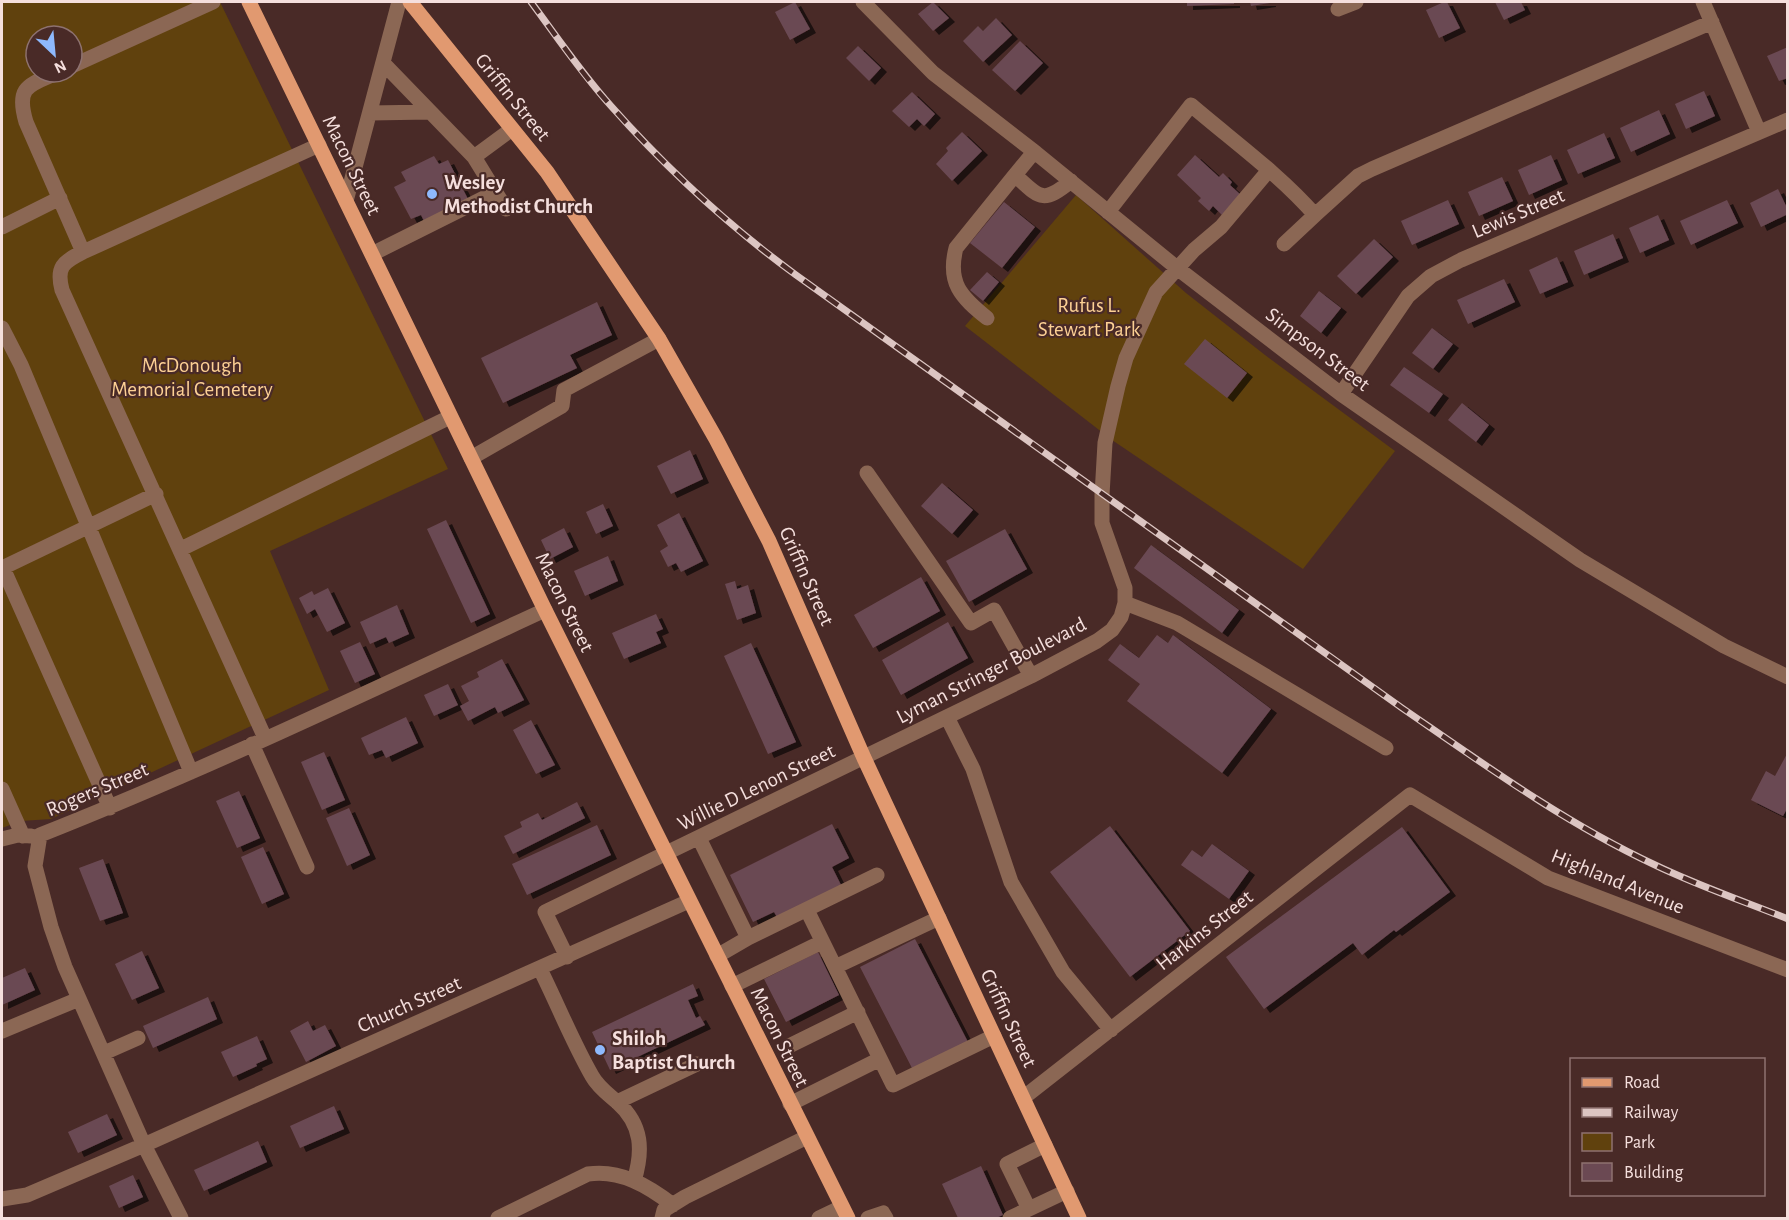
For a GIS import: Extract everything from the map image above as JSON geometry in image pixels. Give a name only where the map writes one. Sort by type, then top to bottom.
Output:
[{"type":"main road","name":"Macon Street","points":[[249,2],[450,417],[845,1213]]},
{"type":"main road","name":"Griffin Street","points":[[410,2],[547,172],[659,339],[716,439],[769,541],[864,758],[1079,1218]]},
{"type":"street","points":[[84,61],[213,2]]},
{"type":"street","points":[[346,201],[399,2]]},
{"type":"street","name":"Simpson Street","points":[[862,2],[933,73],[1177,268],[1341,394],[1580,560],[1724,646],[1788,677]]},
{"type":"street","points":[[1338,9],[1356,2]]},
{"type":"street","points":[[1703,2],[1759,132]]},
{"type":"street","points":[[1284,244],[1358,176],[1712,22]]},
{"type":"street","points":[[383,63],[474,157],[506,209]]},
{"type":"street","points":[[33,84],[24,92],[22,105],[26,122],[83,252]]},
{"type":"street","points":[[1108,212],[1191,105],[1269,170],[1315,215]]},
{"type":"street","points":[[370,113],[430,112]]},
{"type":"street","name":"Lewis Street","points":[[1341,394],[1408,296],[1431,276],[1461,260],[1788,120]]},
{"type":"street","points":[[474,157],[512,129]]},
{"type":"street","points":[[307,867],[181,549],[62,290],[59,273],[69,259],[83,252],[319,145]]},
{"type":"street","points":[[987,318],[956,288],[953,261],[956,248],[1034,152]]},
{"type":"street","points":[[1269,170],[1221,227],[1177,268],[1156,292],[1126,358],[1118,386],[1105,443],[1102,523],[1122,579],[1125,603],[1177,623],[1386,748]]},
{"type":"street","points":[[1015,175],[1037,195],[1049,196],[1071,182]]},
{"type":"street","points":[[372,254],[496,192]]},
{"type":"street","points":[[2,227],[60,198]]},
{"type":"street","points":[[2,328],[21,365],[191,772]]},
{"type":"street","points":[[471,458],[562,406],[564,390],[659,339]]},
{"type":"street","points":[[181,549],[450,417]]},
{"type":"street","points":[[867,473],[971,622],[994,609],[1031,676]]},
{"type":"street","points":[[110,808],[2,568],[156,494]]},
{"type":"street","name":"Lyman Stringer Boulevard","points":[[864,758],[1086,648],[1105,635],[1121,617],[1125,603]]},
{"type":"street","name":"Rogers Street","points":[[181,1218],[144,1145],[65,967],[51,927],[35,866],[40,836],[191,772],[545,610]]},
{"type":"street","points":[[947,717],[974,769],[1011,882],[1063,972],[1111,1030]]},
{"type":"street","name":"Willie D Lenon Street","points":[[567,957],[545,912],[864,758]]},
{"type":"street","points":[[2,789],[23,836]]},
{"type":"street","name":"Harkins Street","points":[[1023,1098],[1410,795]]},
{"type":"street","name":"Highland Avenue","points":[[1410,795],[1548,878],[1788,970]]},
{"type":"street","points":[[2,839],[40,836]]},
{"type":"street","points":[[699,838],[748,938]]},
{"type":"street","points":[[717,956],[748,938],[877,875]]},
{"type":"street","name":"Church Street","points":[[2,1199],[27,1195],[144,1145],[690,901]]},
{"type":"street","points":[[807,909],[893,1085],[994,1036]]},
{"type":"street","points":[[835,967],[939,918]]},
{"type":"street","points":[[732,986],[822,942]]},
{"type":"street","points":[[540,969],[574,1044],[596,1083],[625,1109],[632,1119],[641,1147],[634,1182]]},
{"type":"street","points":[[2,1031],[80,999]]},
{"type":"street","points":[[789,1046],[858,1012]]},
{"type":"street","points":[[104,1053],[138,1038]]},
{"type":"street","points":[[790,1104],[880,1059]]},
{"type":"street","points":[[617,1102],[697,1064]]},
{"type":"street","points":[[662,1218],[664,1210],[673,1204],[807,1137]]},
{"type":"street","points":[[1029,1209],[1007,1164],[1045,1145]]},
{"type":"street","points":[[498,1218],[588,1174],[610,1172],[650,1187],[673,1204]]},
{"type":"street","points":[[1010,1218],[1067,1191]]},
{"type":"street","points":[[819,1218],[845,1213]]},
{"type":"street","points":[[868,1218],[881,1213],[886,1218]]},
{"type":"green space","name":"McDonough Memorial Cemetery","points":[[2,2],[220,2],[448,469],[270,551],[329,690],[51,819],[21,821],[2,828]]},
{"type":"green space","name":"Rufus L. Stewart Park","points":[[1076,195],[1186,293],[1265,355],[1395,451],[1303,569],[1112,440],[965,326]]},
{"type":"building","points":[[795,2],[810,29],[790,40],[775,12]]},
{"type":"building","points":[[933,2],[949,18],[933,31],[918,14]]},
{"type":"building","points":[[1187,2],[1234,2],[1234,4],[1187,6]]},
{"type":"building","points":[[1250,2],[1270,2],[1270,3],[1251,6]]},
{"type":"building","points":[[1447,2],[1460,28],[1439,38],[1426,10]]},
{"type":"building","points":[[1495,2],[1521,2],[1525,10],[1504,20]]},
{"type":"building","points":[[996,18],[1012,35],[983,62],[963,41],[978,26],[983,31]]},
{"type":"building","points":[[1020,41],[1043,63],[1015,91],[992,70]]},
{"type":"building","points":[[858,46],[881,68],[869,81],[846,58]]},
{"type":"building","points":[[1788,47],[1788,78],[1779,81],[1767,56]]},
{"type":"building","points":[[1704,91],[1715,116],[1686,129],[1675,104]]},
{"type":"building","points":[[912,92],[935,114],[924,126],[917,119],[909,127],[892,111]]},
{"type":"building","points":[[1659,110],[1670,134],[1631,152],[1620,128]]},
{"type":"building","points":[[962,132],[982,151],[952,181],[936,164],[948,151],[946,148]]},
{"type":"building","points":[[1604,133],[1615,158],[1578,174],[1567,150]]},
{"type":"building","points":[[1195,155],[1219,177],[1223,173],[1232,182],[1230,185],[1242,196],[1223,216],[1213,206],[1209,211],[1198,201],[1201,198],[1177,175]]},
{"type":"building","points":[[1551,155],[1562,180],[1529,195],[1518,170]]},
{"type":"building","name":"Wesley Methodist Church","points":[[434,156],[439,164],[448,160],[469,201],[425,223],[421,215],[411,219],[394,187],[406,181],[401,172]]},
{"type":"building","points":[[1502,177],[1513,201],[1479,216],[1468,192]]},
{"type":"building","points":[[1778,189],[1788,214],[1761,227],[1750,203]]},
{"type":"building","points":[[1448,200],[1459,224],[1412,245],[1401,221]]},
{"type":"building","points":[[1727,200],[1738,223],[1691,245],[1680,221]]},
{"type":"building","points":[[1004,202],[1035,227],[1002,268],[970,243]]},
{"type":"building","points":[[1658,215],[1669,240],[1640,253],[1629,228]]},
{"type":"building","points":[[1613,234],[1623,258],[1584,275],[1574,251]]},
{"type":"building","points":[[1374,239],[1393,257],[1356,294],[1337,276]]},
{"type":"building","points":[[1557,257],[1568,282],[1540,294],[1529,270]]},
{"type":"building","points":[[987,272],[999,282],[983,301],[970,290]]},
{"type":"building","points":[[1504,279],[1515,302],[1468,324],[1457,300]]},
{"type":"building","points":[[1319,291],[1341,308],[1321,333],[1300,316]]},
{"type":"building","points":[[597,302],[612,335],[570,355],[577,368],[503,403],[481,358]]},
{"type":"building","points":[[1432,328],[1453,344],[1433,369],[1412,353]]},
{"type":"building","points":[[1205,339],[1247,373],[1227,398],[1184,364]]},
{"type":"building","points":[[1404,367],[1443,394],[1429,413],[1390,385]]},
{"type":"building","points":[[1462,403],[1489,425],[1476,442],[1448,420]]},
{"type":"building","points":[[690,450],[703,479],[671,494],[657,466]]},
{"type":"building","points":[[942,483],[973,510],[952,534],[921,506]]},
{"type":"building","points":[[603,504],[613,526],[596,534],[586,512]]},
{"type":"building","points":[[679,513],[703,561],[681,572],[676,563],[668,567],[660,551],[668,546],[657,525]]},
{"type":"building","points":[[446,520],[490,614],[471,623],[427,529]]},
{"type":"building","points":[[564,528],[573,547],[550,559],[541,540]]},
{"type":"building","points":[[1005,529],[1027,569],[969,602],[946,561]]},
{"type":"building","points":[[1151,545],[1239,610],[1222,633],[1134,568]]},
{"type":"building","points":[[608,556],[618,581],[585,596],[574,571]]},
{"type":"building","points":[[921,577],[940,611],[873,648],[854,615]]},
{"type":"building","points":[[735,581],[737,589],[748,585],[756,613],[737,620],[725,584]]},
{"type":"building","points":[[328,588],[345,623],[327,632],[315,609],[307,614],[299,598],[312,591],[314,595]]},
{"type":"building","points":[[397,605],[409,634],[389,643],[386,637],[370,644],[360,622]]},
{"type":"building","points":[[656,614],[663,629],[656,632],[661,643],[624,659],[612,633]]},
{"type":"building","points":[[948,622],[968,658],[901,695],[882,660]]},
{"type":"building","points":[[1157,635],[1168,643],[1173,635],[1271,709],[1222,773],[1127,701],[1140,684],[1108,660],[1120,644],[1139,658]]},
{"type":"building","points":[[360,642],[375,674],[355,683],[340,651]]},
{"type":"building","points":[[751,643],[796,742],[768,754],[724,656]]},
{"type":"building","points":[[502,659],[524,700],[498,713],[495,707],[468,721],[460,706],[469,701],[461,686],[479,677],[477,672]]},
{"type":"building","points":[[448,684],[458,705],[434,716],[424,695]]},
{"type":"building","points":[[406,717],[418,743],[386,758],[382,750],[369,755],[361,738]]},
{"type":"building","points":[[531,720],[555,765],[536,774],[513,730]]},
{"type":"building","points":[[324,752],[345,800],[322,810],[301,762]]},
{"type":"building","points":[[1788,752],[1788,807],[1783,816],[1751,800],[1766,771],[1775,776]]},
{"type":"building","points":[[239,791],[260,838],[237,848],[216,801]]},
{"type":"building","points":[[577,802],[585,818],[513,854],[504,836],[522,827],[520,822],[538,813],[542,820]]},
{"type":"building","points":[[349,808],[370,855],[347,866],[326,818]]},
{"type":"building","points":[[832,824],[849,858],[832,867],[842,887],[778,919],[774,912],[753,922],[730,875]]},
{"type":"building","points":[[597,825],[611,855],[527,895],[512,864]]},
{"type":"building","points":[[1110,826],[1190,931],[1130,977],[1050,872]]},
{"type":"building","points":[[1402,827],[1450,892],[1362,955],[1353,943],[1264,1009],[1226,957]]},
{"type":"building","points":[[1212,844],[1249,871],[1229,899],[1181,865],[1192,850],[1202,857]]},
{"type":"building","points":[[263,847],[284,894],[262,904],[241,857]]},
{"type":"building","points":[[103,859],[123,913],[100,921],[79,868]]},
{"type":"building","points":[[915,939],[968,1042],[913,1070],[860,967]]},
{"type":"building","points":[[142,951],[159,988],[132,1000],[115,964]]},
{"type":"building","points":[[818,952],[839,995],[786,1022],[764,979]]},
{"type":"building","points":[[25,968],[35,990],[2,1005],[2,978]]},
{"type":"building","points":[[693,984],[698,996],[688,1000],[696,1018],[700,1016],[705,1025],[610,1070],[592,1032]]},
{"type":"building","points":[[208,997],[217,1019],[153,1048],[143,1026]]},
{"type":"building","points":[[308,1021],[313,1031],[325,1025],[336,1046],[306,1062],[290,1031]]},
{"type":"building","points":[[257,1036],[267,1059],[233,1077],[221,1052]]},
{"type":"building","points":[[334,1106],[344,1129],[300,1148],[290,1126]]},
{"type":"building","points":[[107,1114],[117,1135],[78,1153],[68,1132]]},
{"type":"building","points":[[258,1141],[267,1162],[204,1191],[194,1170]]},
{"type":"building","points":[[981,1166],[1003,1215],[996,1218],[958,1218],[942,1184]]},
{"type":"building","points":[[133,1175],[143,1197],[119,1208],[109,1186]]},
{"type":"railway","points":[[531,2],[590,81],[654,152],[723,217],[796,275],[1402,708],[1524,791],[1620,848],[1703,886],[1788,919]]},
{"type":"place","name":"Wesley Methodist Church","points":[[432,194]]},
{"type":"place","name":"Shiloh Baptist Church","points":[[600,1050]]}]
